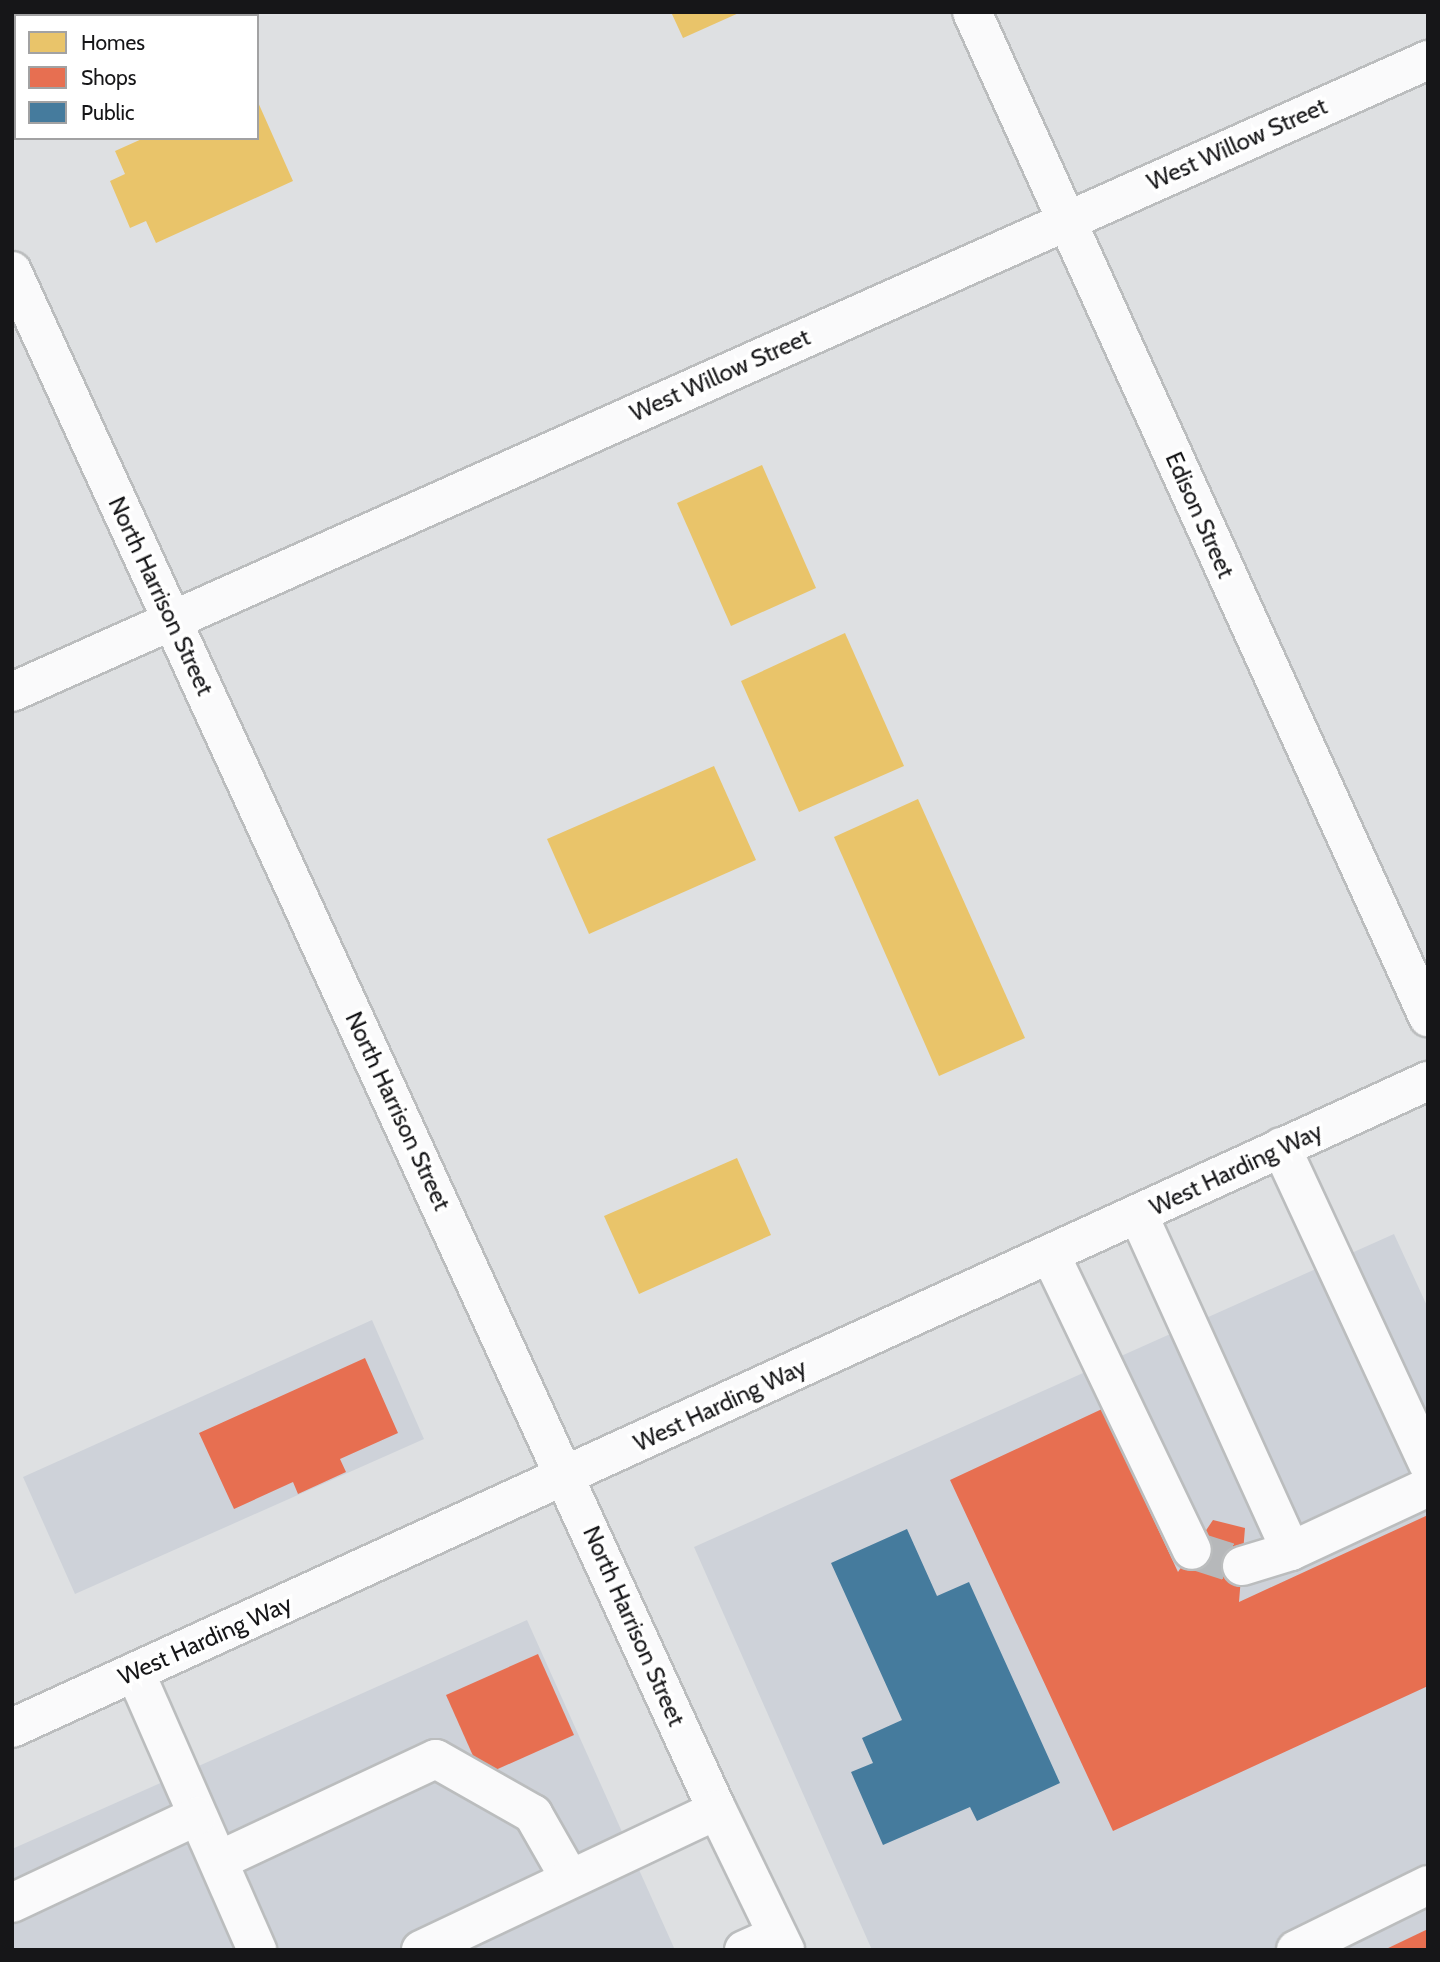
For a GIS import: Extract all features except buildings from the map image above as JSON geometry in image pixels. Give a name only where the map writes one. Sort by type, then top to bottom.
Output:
[{"type":"street","name":"Edison Street","points":[[972,12],[1428,1017]]},
{"type":"street","name":"West Willow Street","points":[[12,692],[1428,60]]},
{"type":"street","name":"North Harrison Street","points":[[12,271],[566,1476],[717,1810],[769,1945]]},
{"type":"street","name":"West Harding Way","points":[[12,1728],[1428,1081]]},
{"type":"street","points":[[1281,1147],[1428,1463]]},
{"type":"street","points":[[1138,1214],[1291,1551]]},
{"type":"street","points":[[1051,1254],[1192,1550]]},
{"type":"street","points":[[1242,1566],[1291,1551],[1428,1487]]},
{"type":"street","points":[[135,1672],[197,1816],[220,1860],[257,1950]]},
{"type":"street","points":[[220,1860],[436,1759],[533,1814],[569,1878]]},
{"type":"street","points":[[421,1950],[717,1810]]},
{"type":"street","points":[[12,1903],[197,1816]]},
{"type":"street","points":[[1296,1950],[1428,1885]]},
{"type":"shaded area","points":[[1394,1234],[1428,1308],[1428,1950],[872,1950],[694,1547]]},
{"type":"shaded area","points":[[372,1320],[424,1439],[75,1594],[23,1477]]},
{"type":"shaded area","points":[[527,1620],[675,1950],[12,1950],[12,1849]]},
{"type":"tunnel","points":[[1192,1550],[1242,1566]]}]
